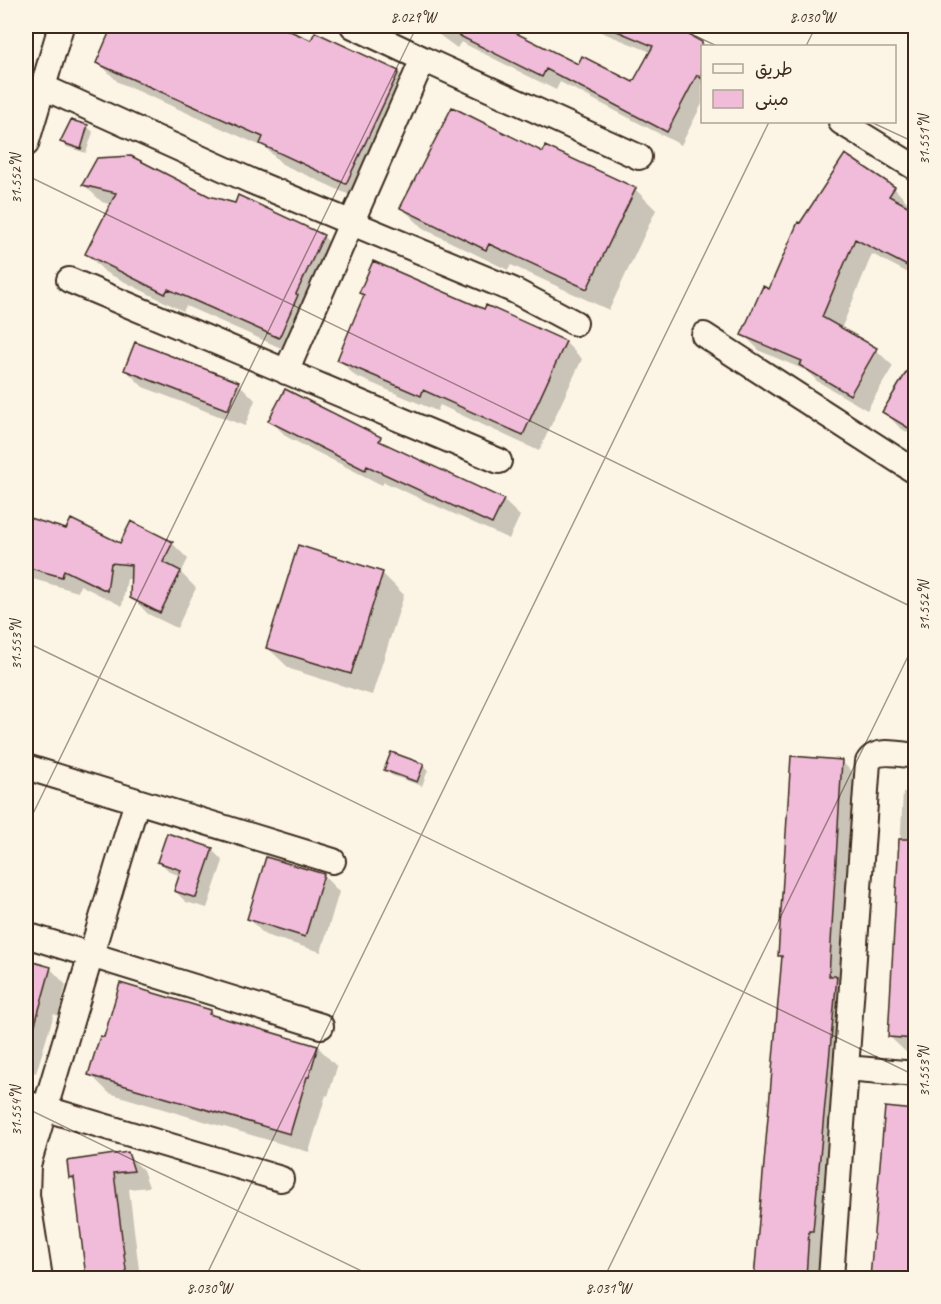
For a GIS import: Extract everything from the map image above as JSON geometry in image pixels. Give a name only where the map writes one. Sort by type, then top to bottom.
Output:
[{"type":"street","points":[[26,144],[61,26]]},
{"type":"street","points":[[353,26],[639,157]]},
{"type":"street","points":[[286,372],[423,59]]},
{"type":"street","points":[[43,87],[251,181],[513,290],[575,323]]},
{"type":"street","points":[[843,123],[915,168]]},
{"type":"street","points":[[69,280],[500,461]]},
{"type":"street","points":[[704,335],[915,472]]},
{"type":"street","points":[[831,1278],[868,762],[871,756],[879,753],[915,756]]},
{"type":"street","points":[[26,767],[333,861]]},
{"type":"street","points":[[40,1278],[28,1209],[26,1181],[32,1150],[35,1106],[90,955],[137,801]]},
{"type":"street","points":[[26,935],[321,1026]]},
{"type":"street","points":[[846,1068],[915,1074]]},
{"type":"street","points":[[35,1106],[281,1179]]},
{"type":"building","points":[[112,26],[278,26],[311,40],[315,32],[399,71],[346,184],[260,144],[263,137],[96,63]]},
{"type":"building","points":[[440,26],[502,26],[578,64],[582,56],[633,82],[653,46],[605,26],[673,26],[702,42],[701,78],[697,75],[667,132],[546,69],[542,77]]},
{"type":"building","points":[[452,107],[543,152],[545,146],[636,188],[587,289],[489,244],[486,250],[400,208]]},
{"type":"building","points":[[71,120],[88,125],[81,149],[60,142]]},
{"type":"building","points":[[845,154],[895,187],[889,196],[915,210],[915,270],[855,239],[822,317],[877,348],[850,395],[799,365],[802,361],[741,335],[763,286],[769,289],[798,222],[800,223]]},
{"type":"building","points":[[131,156],[209,196],[235,203],[238,195],[324,235],[296,294],[298,295],[279,338],[168,289],[165,294],[85,254],[116,193],[82,185],[97,158]]},
{"type":"building","points":[[373,261],[484,309],[486,305],[566,341],[523,435],[423,390],[421,396],[337,360],[364,295],[359,293]]},
{"type":"building","points":[[135,342],[239,382],[228,410],[124,370]]},
{"type":"building","points":[[915,358],[915,432],[882,412]]},
{"type":"building","points":[[285,389],[381,437],[379,441],[504,499],[492,524],[367,466],[365,470],[268,421]]},
{"type":"building","points":[[26,517],[66,529],[71,519],[120,543],[131,521],[173,542],[163,562],[181,571],[160,613],[130,598],[131,565],[111,563],[107,591],[64,570],[62,577],[26,567]]},
{"type":"building","points":[[298,545],[383,572],[351,674],[266,648]]},
{"type":"building","points":[[391,752],[424,764],[417,782],[384,770]]},
{"type":"building","points":[[791,756],[842,760],[829,976],[837,976],[813,1231],[809,1231],[806,1278],[754,1278],[782,956],[778,956]]},
{"type":"building","points":[[167,833],[213,848],[196,898],[174,891],[181,870],[157,862]]},
{"type":"building","points":[[899,839],[915,839],[915,1039],[888,1037]]},
{"type":"building","points":[[266,857],[324,874],[305,937],[247,919]]},
{"type":"building","points":[[26,960],[51,967],[32,1035],[26,1034]]},
{"type":"building","points":[[120,983],[211,1010],[209,1014],[318,1046],[290,1134],[88,1075],[100,1036],[104,1037]]},
{"type":"building","points":[[885,1107],[915,1110],[915,1278],[870,1278]]},
{"type":"building","points":[[128,1152],[134,1171],[114,1173],[127,1278],[86,1278],[74,1177],[69,1178],[67,1161]]}]
